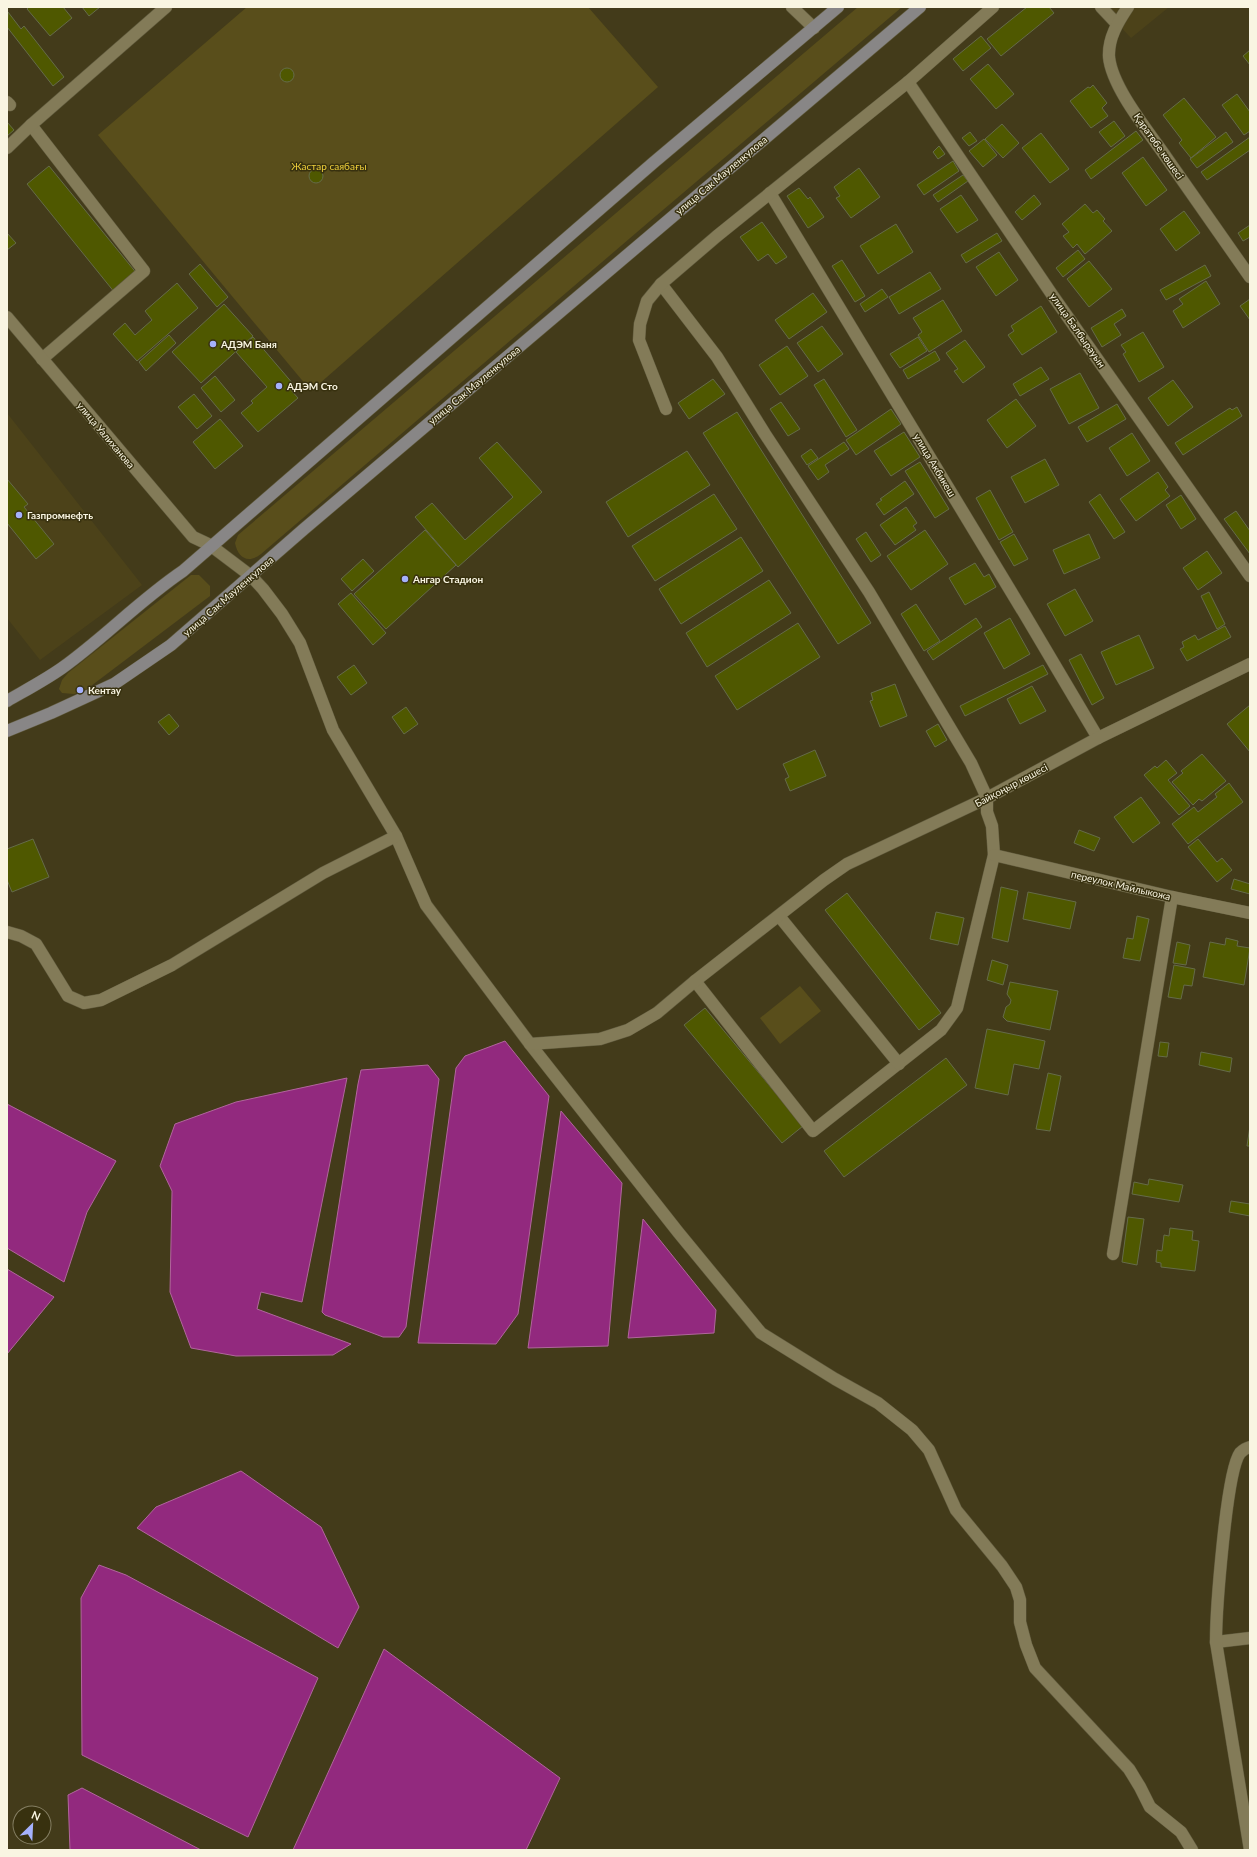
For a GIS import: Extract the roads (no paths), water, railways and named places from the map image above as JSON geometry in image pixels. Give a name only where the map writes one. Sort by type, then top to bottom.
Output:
[{"type":"main road","points":[[7,701],[62,668],[161,586],[183,571],[653,163],[838,7]]},
{"type":"main road","name":"улица Сак Мауленкулова","points":[[7,731],[51,713],[114,684],[171,645],[674,214],[920,7]]},
{"type":"street","points":[[7,148],[31,125],[166,7]]},
{"type":"street","points":[[792,7],[814,28]]},
{"type":"street","points":[[666,409],[639,340],[640,324],[647,301],[661,284],[770,193],[908,82],[993,7]]},
{"type":"street","points":[[1101,7],[1117,24]]},
{"type":"street","name":"Қаратөбе көшесі","points":[[1128,7],[1117,24],[1111,39],[1109,56],[1112,71],[1129,103],[1250,277]]},
{"type":"street","name":"улица Балбырауын","points":[[908,82],[1053,296],[1250,576]]},
{"type":"street","points":[[31,125],[144,271],[42,358]]},
{"type":"street","name":"улица Акбикеш","points":[[770,193],[1024,612],[1098,738]]},
{"type":"street","points":[[661,284],[717,357],[765,434],[870,592],[971,763],[987,798],[987,812],[992,826],[994,855],[956,1008],[941,1030],[813,1131],[695,981]]},
{"type":"street","name":"улица Уалиханова","points":[[7,317],[193,537],[210,546],[251,576],[282,614],[300,643],[333,730],[396,836],[426,905],[530,1044],[678,1232],[761,1333],[835,1379],[878,1402],[912,1430],[929,1450],[956,1510],[1002,1566],[1016,1586],[1020,1600],[1020,1622],[1026,1645],[1035,1668],[1129,1769],[1150,1807],[1181,1832],[1192,1850]]},
{"type":"street","name":"Байқоңыр көшесі","points":[[530,1044],[600,1039],[628,1030],[657,1013],[695,981],[824,880],[847,864],[987,798],[1098,738],[1250,664]]},
{"type":"street","points":[[7,932],[21,936],[36,944],[68,996],[84,1003],[101,1000],[172,965],[323,874],[396,836]]},
{"type":"street","name":"переулок Майлыкожа","points":[[994,855],[1172,898],[1250,913]]},
{"type":"street","points":[[1113,1254],[1172,898]]},
{"type":"street","points":[[779,916],[898,1064]]},
{"type":"street","points":[[1250,1447],[1239,1454],[1234,1469],[1222,1560],[1216,1642],[1250,1850]]},
{"type":"street","points":[[1216,1642],[1250,1638]]},
{"type":"place","name":"АДЭМ Баня","points":[[213,344]]},
{"type":"place","name":"АДЭМ Сто","points":[[279,386]]},
{"type":"place","name":"Газпромнефть","points":[[19,515]]},
{"type":"place","name":"Ангар Стадион","points":[[405,579]]},
{"type":"place","name":"Кентау","points":[[80,690]]},
{"type":"park label","name":"Жастар саябағы","points":[[329,166]]}]
